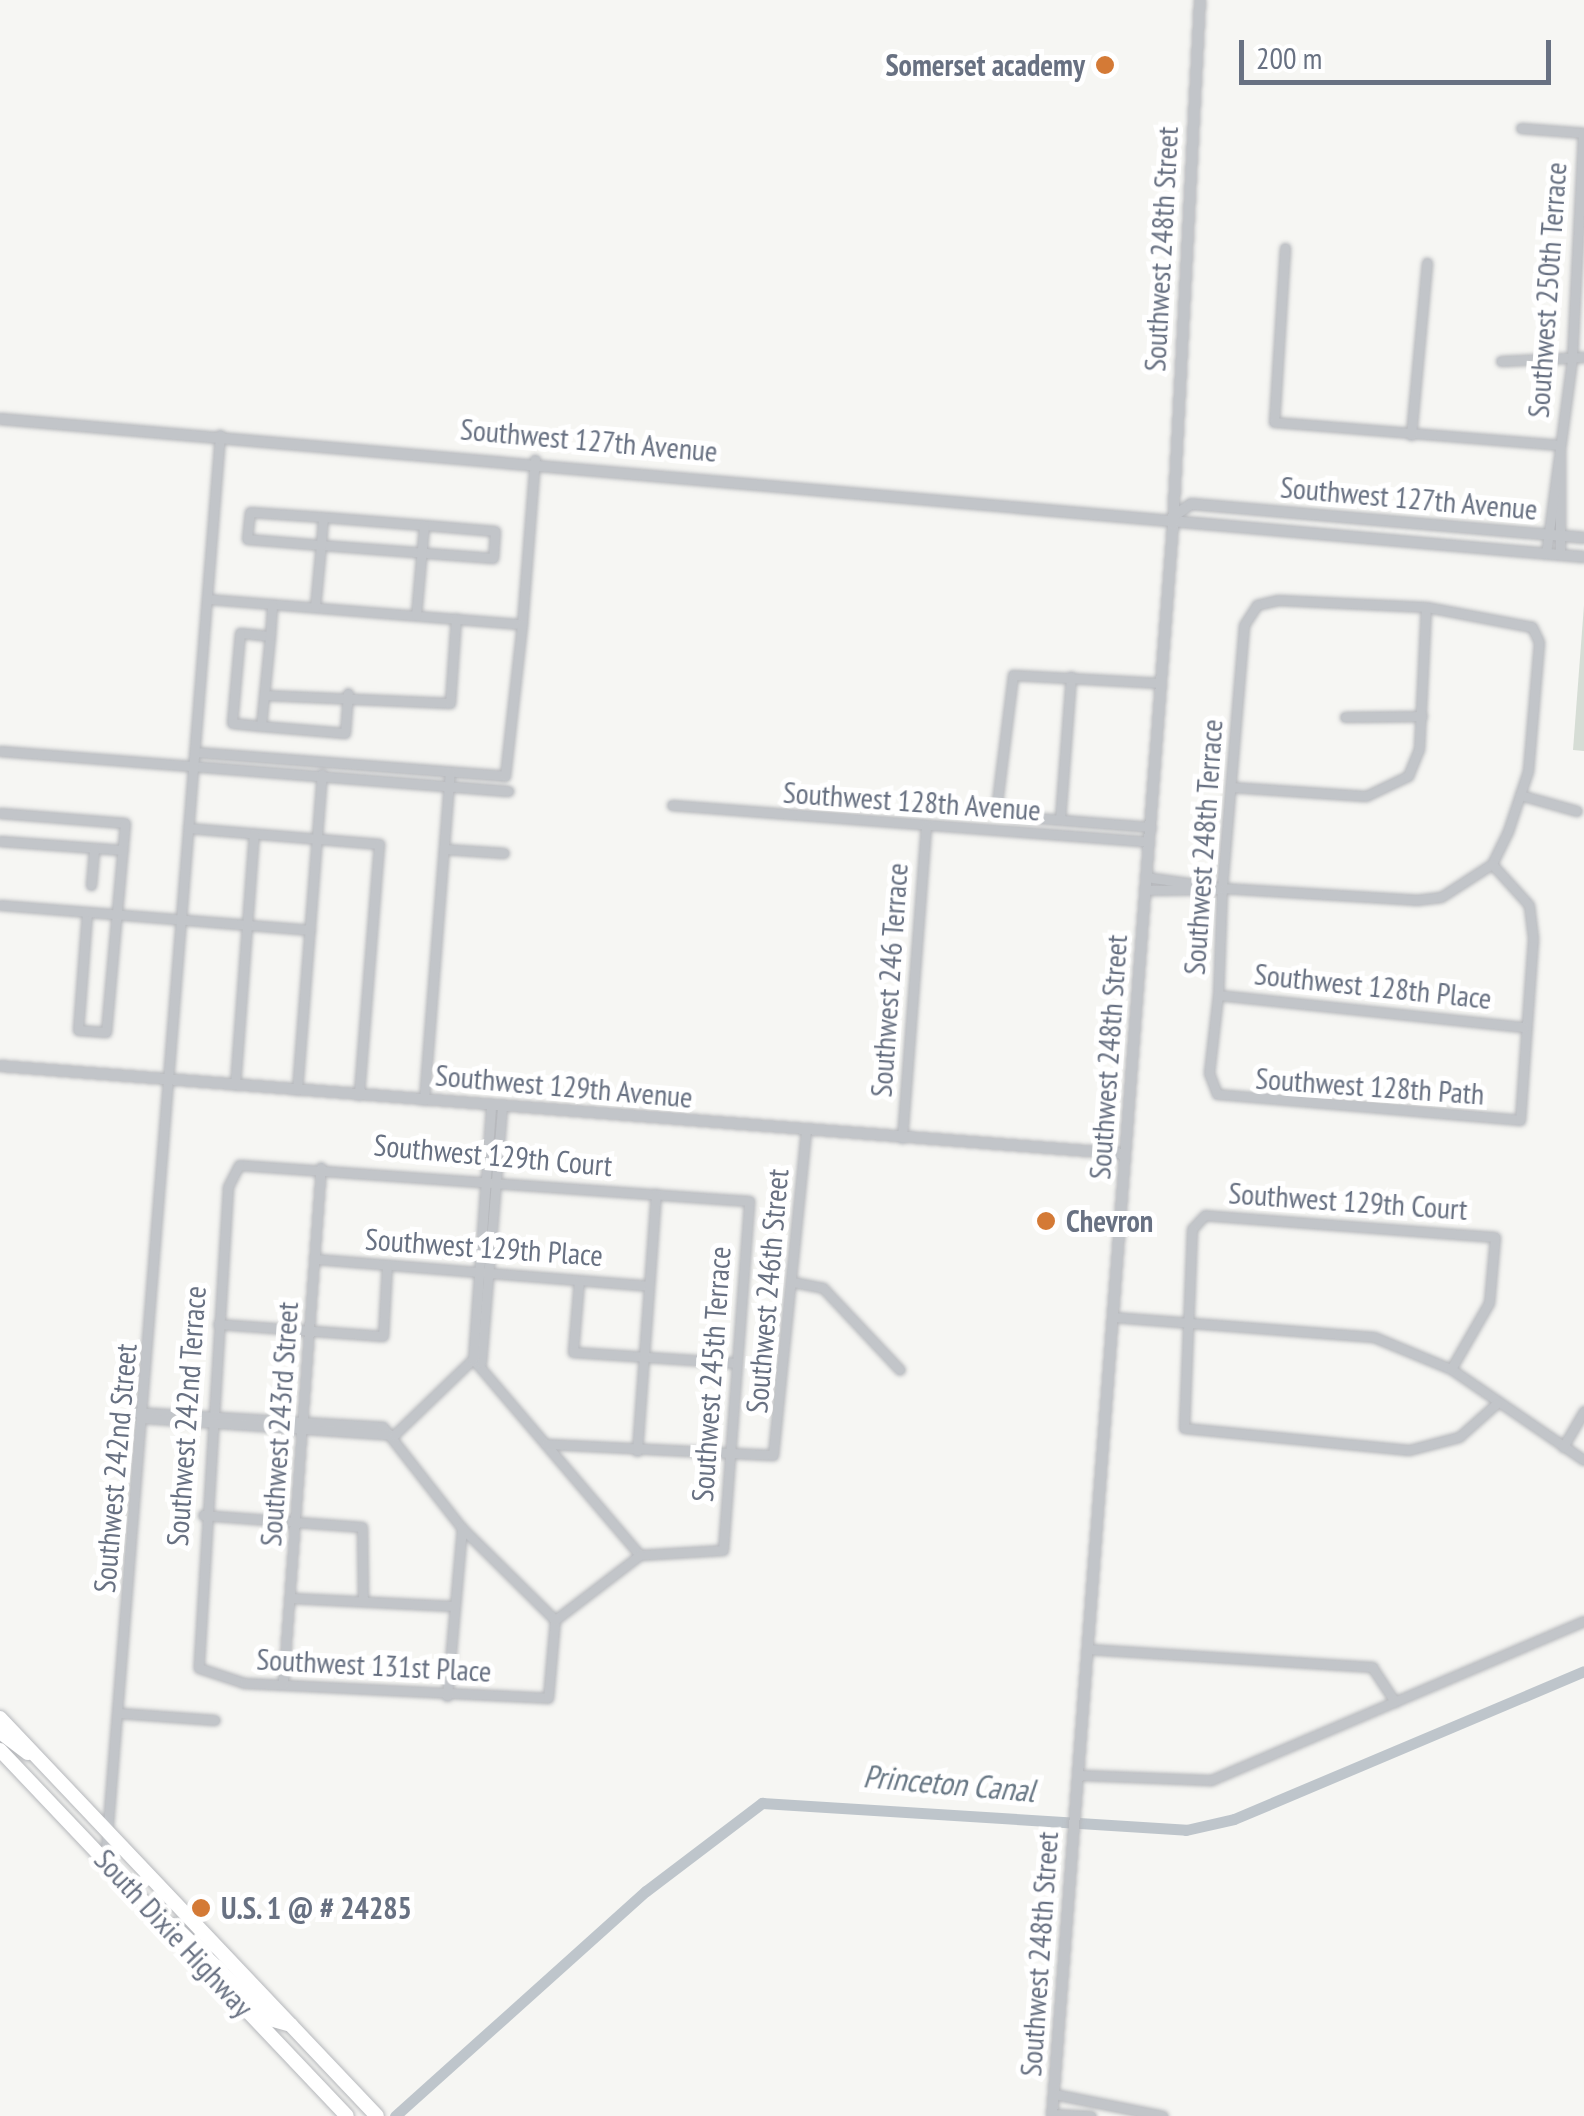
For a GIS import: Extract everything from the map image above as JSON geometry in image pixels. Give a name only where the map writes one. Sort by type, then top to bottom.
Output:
[{"type":"highway","name":"South Dixie Highway","points":[[0,1718],[373,2112]]},
{"type":"highway","points":[[0,1732],[38,1757]]},
{"type":"highway","name":"South Dixie Highway","points":[[0,1750],[348,2116]]},
{"type":"highway","points":[[157,1916],[192,1936],[270,2019],[291,2025]]},
{"type":"street","name":"Southwest 248th Street","points":[[1052,2115],[1174,516],[1200,0]]},
{"type":"street","points":[[1521,128],[1584,133]]},
{"type":"street","name":"Southwest 250th Terrace","points":[[1546,554],[1572,358],[1584,133]]},
{"type":"street","points":[[1284,248],[1274,422],[1560,447]]},
{"type":"street","points":[[1412,435],[1427,263]]},
{"type":"street","points":[[1500,361],[1584,357]]},
{"type":"street","name":"Southwest 127th Avenue","points":[[0,419],[534,460],[1174,516],[1189,525],[1584,557]]},
{"type":"street","name":"Southwest 242nd Street","points":[[105,1861],[146,1414],[220,435]]},
{"type":"street","name":"Southwest 250th Terrace","points":[[1560,447],[1560,555]]},
{"type":"street","points":[[195,752],[450,772],[510,771],[534,460]]},
{"type":"street","name":"Southwest 127th Avenue","points":[[1174,516],[1191,504],[1584,538]]},
{"type":"street","points":[[250,512],[323,517],[496,531],[493,558],[248,539],[250,512]]},
{"type":"street","points":[[315,608],[323,517]]},
{"type":"street","points":[[416,615],[424,525]]},
{"type":"street","points":[[208,599],[522,624]]},
{"type":"street","points":[[261,726],[272,604]]},
{"type":"street","name":"Southwest 248th Terrace","points":[[1217,1094],[1210,1073],[1244,625],[1256,605],[1426,606]]},
{"type":"street","points":[[1146,877],[1222,888],[1416,900],[1441,897],[1492,864],[1520,795],[1538,642],[1532,626],[1426,606],[1422,716],[1408,776],[1391,790],[1232,786]]},
{"type":"street","points":[[264,695],[348,692],[450,703],[456,618]]},
{"type":"street","points":[[270,636],[240,633],[232,724],[345,733],[348,692]]},
{"type":"street","points":[[1060,820],[1071,676]]},
{"type":"street","points":[[1151,827],[999,811],[1010,677],[1071,676],[1161,683]]},
{"type":"street","points":[[1345,717],[1422,716]]},
{"type":"street","points":[[0,751],[508,791]]},
{"type":"street","points":[[297,1090],[322,762]]},
{"type":"street","points":[[424,1100],[450,772]]},
{"type":"street","points":[[1520,795],[1576,810]]},
{"type":"street","name":"Southwest 128th Avenue","points":[[672,805],[1149,842]]},
{"type":"street","points":[[0,813],[125,823],[106,1032],[78,1030],[87,912]]},
{"type":"street","name":"Southwest 246 Terrace","points":[[902,1138],[926,826]]},
{"type":"street","points":[[188,828],[379,844],[359,1095]]},
{"type":"street","points":[[235,1085],[254,834]]},
{"type":"street","points":[[0,840],[122,850]]},
{"type":"street","points":[[91,885],[94,848]]},
{"type":"street","points":[[444,849],[504,853]]},
{"type":"street","points":[[1492,864],[1528,905],[1523,1028]]},
{"type":"street","points":[[1145,890],[1222,888]]},
{"type":"street","points":[[0,906],[310,930]]},
{"type":"street","name":"Southwest 128th Place","points":[[1218,995],[1523,1028]]},
{"type":"street","name":"Southwest 128th Path","points":[[1217,1094],[1520,1120],[1523,1028]]},
{"type":"street","name":"Southwest 129th Avenue","points":[[0,1066],[1125,1154]]},
{"type":"street","points":[[146,1414],[394,1435],[477,1361],[496,1105]]},
{"type":"street","name":"Southwest 246th Street","points":[[730,1457],[774,1454],[806,1130]]},
{"type":"street","name":"Southwest 129th Court","points":[[234,1169],[321,1167],[749,1201]]},
{"type":"street","name":"Southwest 243rd Street","points":[[283,1684],[312,1332],[321,1167]]},
{"type":"street","name":"Southwest 242nd Terrace","points":[[199,1668],[203,1515],[234,1169]]},
{"type":"street","points":[[637,1451],[656,1194]]},
{"type":"street","name":"Southwest 245th Terrace","points":[[640,1554],[723,1550],[749,1201]]},
{"type":"street","name":"Southwest 129th Court","points":[[1185,1322],[1198,1219],[1495,1237],[1489,1303],[1450,1370]]},
{"type":"street","name":"Southwest 129th Place","points":[[316,1259],[649,1286]]},
{"type":"street","points":[[218,1324],[383,1336],[387,1265]]},
{"type":"street","points":[[579,1280],[573,1352],[737,1363]]},
{"type":"street","points":[[793,1282],[823,1288],[900,1370]]},
{"type":"street","points":[[1113,1317],[1374,1337],[1450,1370],[1584,1460]]},
{"type":"street","points":[[1185,1322],[1184,1428],[1409,1450],[1459,1437],[1496,1404]]},
{"type":"street","points":[[394,1435],[462,1528],[555,1620],[640,1554],[477,1361]]},
{"type":"street","points":[[1563,1447],[1584,1411]]},
{"type":"street","points":[[546,1444],[730,1457]]},
{"type":"street","points":[[203,1515],[366,1530],[363,1598]]},
{"type":"street","points":[[447,1696],[462,1528]]},
{"type":"street","points":[[291,1598],[363,1598],[454,1606]]},
{"type":"street","name":"Southwest 131st Place","points":[[199,1668],[283,1684],[447,1696],[548,1698],[555,1620]]},
{"type":"street","points":[[1079,1776],[1200,1782],[1584,1621]]},
{"type":"street","points":[[1088,1649],[1372,1667],[1395,1702]]},
{"type":"street","points":[[120,1713],[214,1720]]},
{"type":"street","points":[[1054,2094],[1163,2116]]},
{"type":"street","points":[[1052,2115],[1091,2116]]},
{"type":"shaded area","points":[[1584,605],[1584,751],[1573,750]]},
{"type":"waterway","name":"Princeton Canal","points":[[395,2116],[646,1891],[762,1803],[1186,1830],[1234,1819],[1584,1671]]},
{"type":"place","name":"Somerset academy","points":[[1105,65]]},
{"type":"place","name":"Chevron","points":[[1046,1221]]},
{"type":"place","name":"U.S. 1 @ # 24285","points":[[201,1908]]}]
